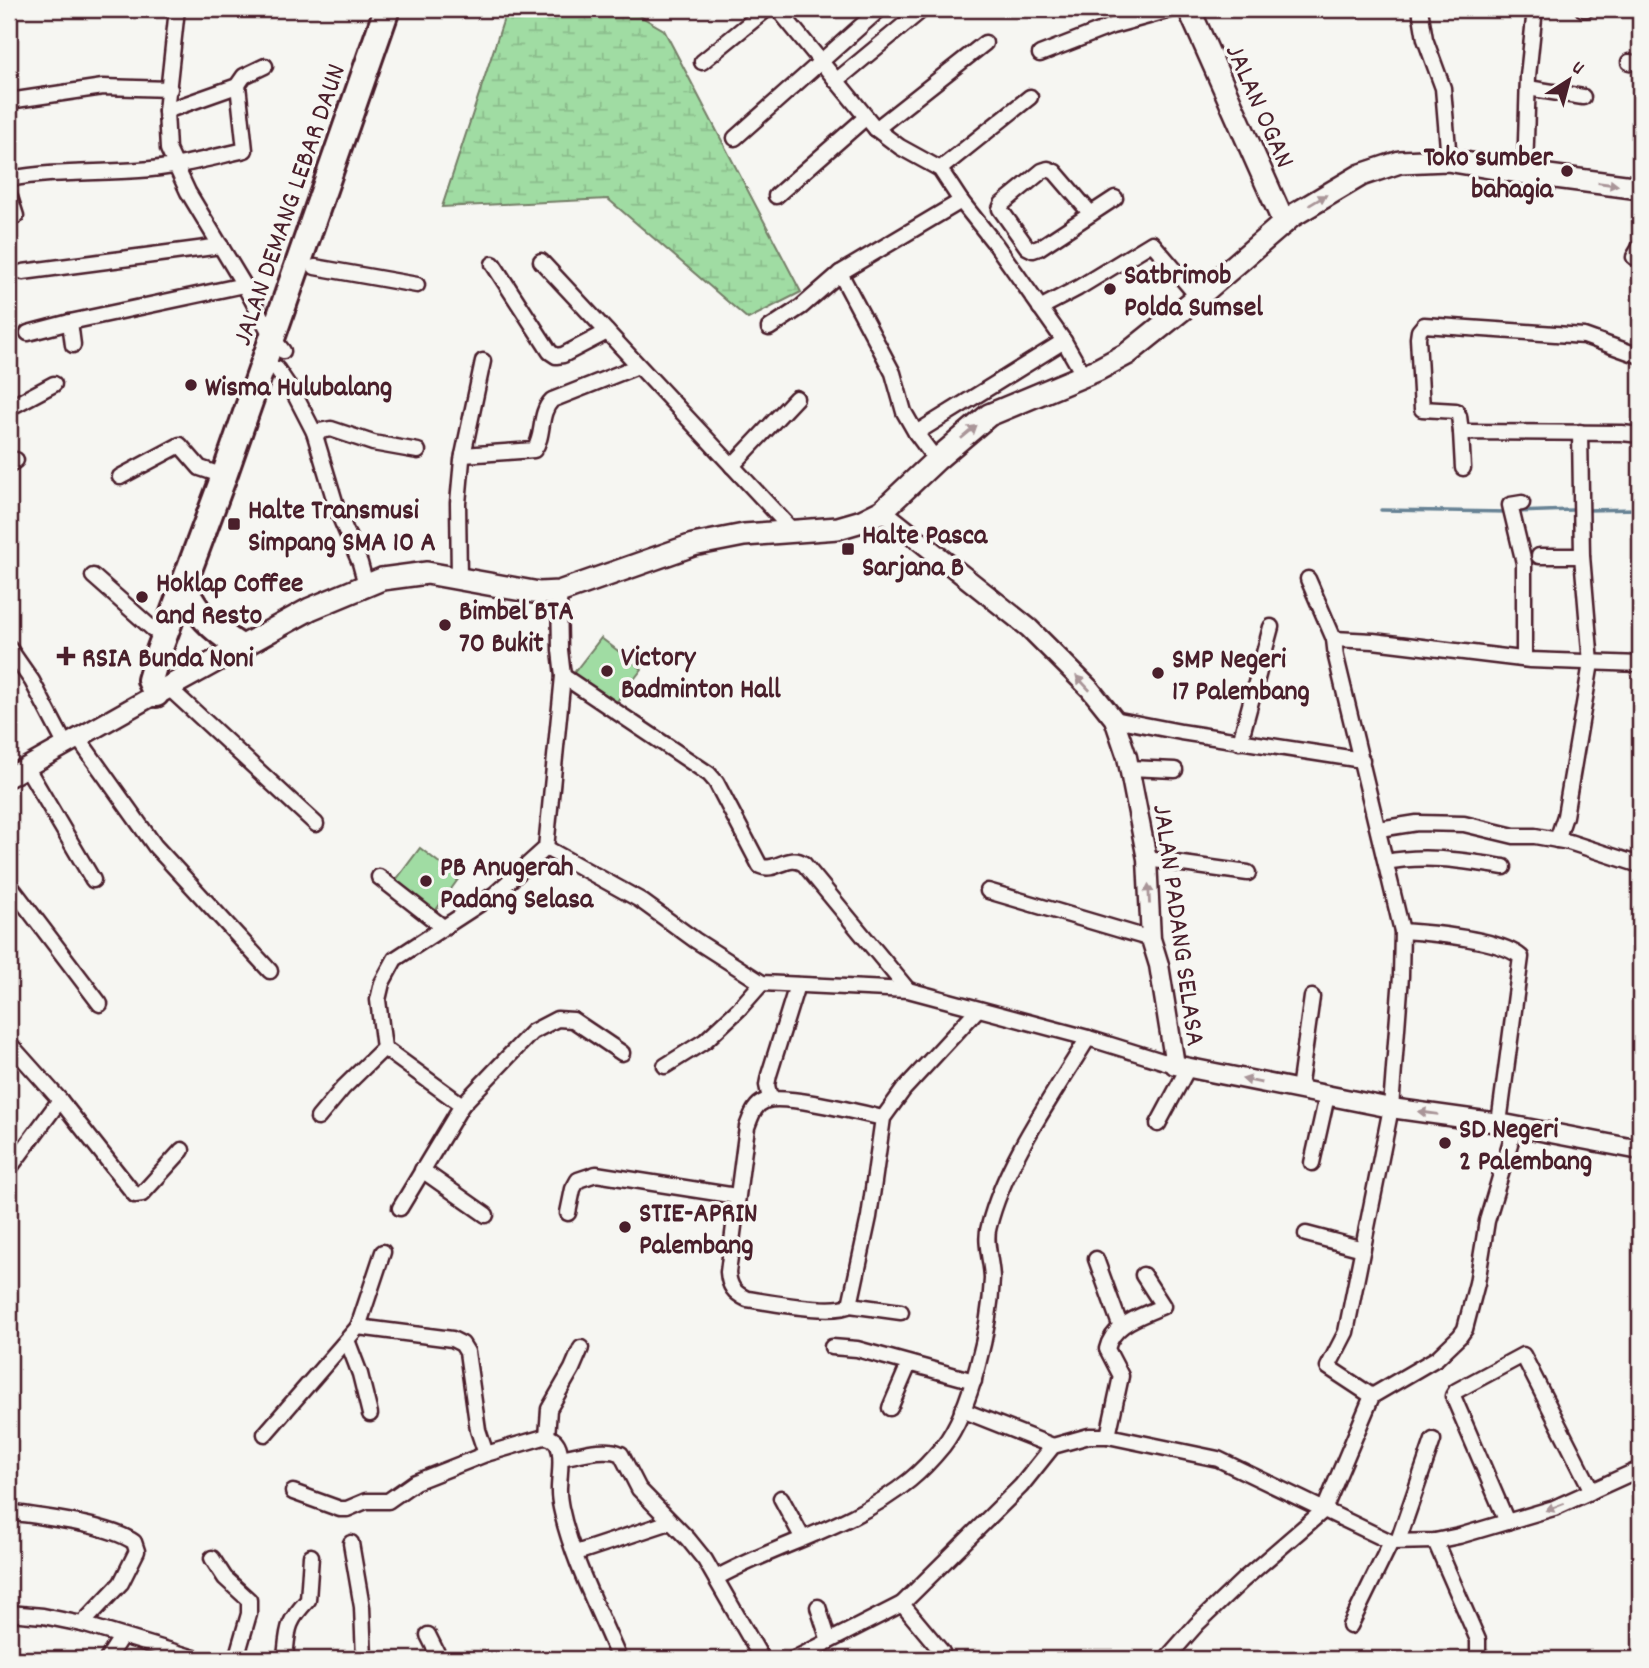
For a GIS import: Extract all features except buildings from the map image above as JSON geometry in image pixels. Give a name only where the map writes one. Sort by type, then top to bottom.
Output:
[{"type":"highway","name":"JALAN DEMANG LEBAR DAUN","points":[[162,691],[166,662],[277,353],[387,9]]},
{"type":"highway","name":"JALAN DEMANG LEBAR DAUN","points":[[162,691],[150,680],[163,639],[224,476],[315,267],[402,9]]},
{"type":"highway","points":[[190,598],[215,630],[242,648]]},
{"type":"main road","name":"JALAN OGAN","points":[[1189,9],[1284,223]]},
{"type":"main road","points":[[162,691],[310,609],[382,579],[427,573],[518,590],[559,592],[693,545],[744,535],[792,530],[818,531],[862,521],[882,511],[989,415],[1084,376],[1127,354],[1292,216],[1361,175],[1400,162],[1450,160],[1640,188]]},
{"type":"street","points":[[177,9],[166,111],[168,149],[188,192],[244,285],[314,432],[338,515],[360,563],[366,585]]},
{"type":"street","points":[[702,62],[767,9]]},
{"type":"street","points":[[778,9],[876,130],[940,169],[1064,341],[1084,376]]},
{"type":"street","points":[[735,138],[880,9]]},
{"type":"street","points":[[836,81],[923,9]]},
{"type":"street","points":[[1040,54],[1112,26],[1174,9]]},
{"type":"street","points":[[1420,9],[1425,39],[1443,88],[1450,160]]},
{"type":"street","points":[[1525,173],[1528,88],[1535,9]]},
{"type":"street","points":[[876,130],[985,44]]},
{"type":"street","points":[[9,179],[45,173],[176,166],[245,150],[239,85],[244,76],[265,66]]},
{"type":"street","points":[[166,111],[239,85]]},
{"type":"street","points":[[9,101],[103,87],[170,89]]},
{"type":"street","points":[[1528,88],[1583,97]]},
{"type":"street","points":[[940,169],[1030,97]]},
{"type":"street","points":[[776,197],[865,118]]},
{"type":"street","points":[[1091,214],[1055,172],[1048,169],[1042,170],[1002,204],[1001,213],[1027,247],[1033,250],[1091,214],[1115,198]]},
{"type":"street","points":[[9,194],[16,216]]},
{"type":"street","points":[[769,328],[801,307],[840,273],[961,201]]},
{"type":"street","points":[[996,245],[1015,231]]},
{"type":"street","points":[[1040,308],[1079,288],[1152,243],[1198,297]]},
{"type":"street","points":[[23,272],[221,246]]},
{"type":"street","points":[[541,261],[792,530]]},
{"type":"street","points":[[492,264],[550,352],[556,356],[607,332]]},
{"type":"street","points":[[315,267],[417,285]]},
{"type":"street","points":[[840,273],[893,373],[904,412],[936,460]]},
{"type":"street","points":[[28,333],[244,285]]},
{"type":"street","points":[[69,322],[73,345]]},
{"type":"street","points":[[1463,468],[1457,411],[1422,409],[1418,338],[1424,325],[1584,336],[1640,356]]},
{"type":"street","points":[[916,433],[1064,341]]},
{"type":"street","points":[[459,578],[458,503],[463,455],[483,361]]},
{"type":"street","points":[[463,455],[534,450],[544,412],[552,400],[638,366]]},
{"type":"street","points":[[9,408],[54,384]]},
{"type":"street","points":[[732,466],[796,398]]},
{"type":"street","points":[[314,432],[331,429],[373,443],[418,451]]},
{"type":"street","points":[[1461,432],[1640,435]]},
{"type":"street","points":[[1557,840],[1565,816],[1591,663],[1582,556],[1580,432]]},
{"type":"street","points":[[120,477],[180,445],[200,468],[224,476]]},
{"type":"street","points":[[1522,503],[1510,505],[1524,563],[1524,659]]},
{"type":"street","name":"JALAN PADANG SELASA","points":[[882,511],[1029,628],[1090,689],[1114,719],[1129,768],[1147,859],[1151,939],[1182,1066],[1391,1108],[1507,1125],[1640,1150]]},
{"type":"street","points":[[1539,556],[1582,556]]},
{"type":"street","points":[[93,576],[163,639]]},
{"type":"street","points":[[1308,579],[1334,639],[1336,657],[1402,930],[1391,1108],[1346,1332],[1328,1367],[1371,1396]]},
{"type":"street","points":[[462,1105],[384,1048],[378,1000],[382,983],[395,959],[495,894],[547,848],[563,676],[559,592]]},
{"type":"street","points":[[1240,742],[1271,627]]},
{"type":"street","points":[[1334,639],[1524,659],[1640,664]]},
{"type":"street","points":[[9,648],[72,742],[155,846],[270,971]]},
{"type":"street","points":[[563,676],[709,774],[716,782],[760,866],[768,868],[793,860],[804,864],[908,990]]},
{"type":"street","points":[[9,777],[162,691],[316,824]]},
{"type":"street","points":[[1114,719],[1240,742],[1362,760]]},
{"type":"street","points":[[27,768],[93,880]]},
{"type":"street","points":[[1129,768],[1175,769]]},
{"type":"street","points":[[1379,830],[1417,823],[1464,824],[1514,836],[1557,840],[1640,865]]},
{"type":"street","points":[[547,848],[640,900],[695,940],[762,983],[908,990],[1182,1066],[1158,1124]]},
{"type":"street","points":[[1386,863],[1412,858],[1454,859],[1504,867]]},
{"type":"street","points":[[1147,859],[1248,873]]},
{"type":"street","points":[[379,877],[443,927]]},
{"type":"street","points":[[9,884],[100,1004]]},
{"type":"street","points":[[988,891],[1151,939]]},
{"type":"street","points":[[1166,1659],[1243,1580],[1324,1510],[1371,1396],[1437,1358],[1465,1329],[1477,1283],[1507,1125],[1521,957],[1508,950],[1449,935],[1402,930]]},
{"type":"street","points":[[665,1066],[705,1041],[762,983]]},
{"type":"street","points":[[770,1099],[767,1086],[769,1075],[797,985]]},
{"type":"street","points":[[1299,1090],[1312,998]]},
{"type":"street","points":[[850,1305],[869,1217],[883,1118],[904,1089],[978,1009]]},
{"type":"street","points":[[400,1208],[462,1105],[532,1032],[557,1019],[573,1020],[622,1053]]},
{"type":"street","points":[[716,1578],[750,1559],[848,1520],[911,1479],[944,1446],[974,1381],[984,1335],[992,1278],[988,1228],[1006,1180],[1087,1038]]},
{"type":"street","points":[[318,1118],[353,1077],[384,1048]]},
{"type":"street","points":[[11,1050],[60,1100],[135,1195],[142,1194],[182,1150]]},
{"type":"street","points":[[1312,1163],[1327,1096]]},
{"type":"street","points":[[883,1118],[779,1098],[762,1101],[755,1108],[747,1127],[736,1196],[728,1282],[738,1295],[747,1299],[830,1309],[850,1305],[901,1312]]},
{"type":"street","points":[[9,1169],[60,1100]]},
{"type":"street","points":[[422,1170],[486,1215]]},
{"type":"street","points":[[568,1213],[573,1189],[578,1180],[596,1174],[736,1196]]},
{"type":"street","points":[[1306,1234],[1363,1249]]},
{"type":"street","points":[[265,1434],[358,1327],[383,1252]]},
{"type":"street","points":[[1096,1259],[1120,1325]]},
{"type":"street","points":[[1108,1436],[1121,1376],[1107,1349],[1111,1336],[1120,1325],[1163,1307],[1143,1275]]},
{"type":"street","points":[[358,1327],[452,1339],[462,1344],[467,1352],[478,1430],[486,1454]]},
{"type":"street","points":[[347,1339],[360,1374],[370,1414]]},
{"type":"street","points":[[832,1347],[857,1349],[974,1381]]},
{"type":"street","points":[[547,1437],[550,1409],[581,1348]]},
{"type":"street","points":[[1507,1522],[1453,1396],[1455,1391],[1523,1355],[1592,1491]]},
{"type":"street","points":[[890,1408],[909,1364]]},
{"type":"street","points":[[962,1410],[1053,1446]]},
{"type":"street","points":[[794,1659],[902,1604],[1021,1486],[1053,1446],[1089,1436],[1108,1436],[1218,1459],[1394,1541],[1435,1541],[1507,1522],[1554,1508],[1640,1469]]},
{"type":"street","points":[[293,1492],[347,1509],[366,1501],[388,1502],[415,1482],[486,1454],[547,1437],[552,1438],[558,1446],[561,1458],[559,1492],[562,1511],[619,1659]]},
{"type":"street","points":[[1350,1626],[1394,1541],[1433,1440]]},
{"type":"street","points":[[561,1458],[616,1451],[621,1454],[639,1489],[696,1550],[716,1578],[762,1659]]},
{"type":"street","points":[[781,1498],[802,1537]]},
{"type":"street","points":[[9,1512],[78,1523],[118,1534],[135,1544],[137,1551],[121,1583],[82,1624]]},
{"type":"street","points":[[576,1553],[670,1522]]},
{"type":"street","points":[[1435,1541],[1478,1640],[1478,1659]]},
{"type":"street","points":[[351,1543],[362,1607],[364,1659]]},
{"type":"street","points":[[285,1659],[288,1626],[292,1617],[308,1600],[311,1556]]},
{"type":"street","points":[[212,1558],[225,1578],[249,1600],[249,1614],[236,1659]]},
{"type":"street","points":[[902,1604],[942,1652]]},
{"type":"street","points":[[818,1607],[829,1641]]},
{"type":"street","points":[[9,1613],[82,1624],[198,1659]]},
{"type":"street","points":[[428,1635],[440,1659]]},
{"type":"street","points":[[107,1659],[121,1637]]},
{"type":"green space","points":[[507,9],[628,9],[664,30],[801,292],[748,319],[608,199],[442,207]]},
{"type":"green space","name":"Victory Badminton Hall","points":[[601,638],[642,669],[614,705],[573,674]]},
{"type":"green space","name":"PB Anugerah Padang Selasa","points":[[420,848],[459,878],[433,914],[393,884]]},
{"type":"waterway","points":[[1585,510],[1640,509]]},
{"type":"waterway","points":[[1381,510],[1509,512]]},
{"type":"waterway","points":[[1516,512],[1572,510]]},
{"type":"place","name":"Toko sumber bahagia","points":[[1567,171]]},
{"type":"place","name":"Satbrimob Polda Sumsel","points":[[1110,289]]},
{"type":"place","name":"Wisma Hulubalang","points":[[191,385]]},
{"type":"place","name":"Halte Transmusi Simpang SMA 10 A","points":[[234,524]]},
{"type":"place","name":"Halte Pasca Sarjana B","points":[[848,549]]},
{"type":"place","name":"Hoklap Coffee and Resto","points":[[142,597]]},
{"type":"place","name":"Bimbel BTA 70 Bukit","points":[[445,625]]},
{"type":"place","name":"RSIA Bunda Noni","points":[[66,656]]},
{"type":"place","name":"Victory Badminton Hall","points":[[607,671]]},
{"type":"place","name":"SMP Negeri 17 Palembang","points":[[1158,673]]},
{"type":"place","name":"PB Anugerah Padang Selasa","points":[[426,881]]},
{"type":"place","name":"SD Negeri 2 Palembang","points":[[1445,1143]]},
{"type":"place","name":"STIE-APRIN Palembang","points":[[625,1227]]}]
